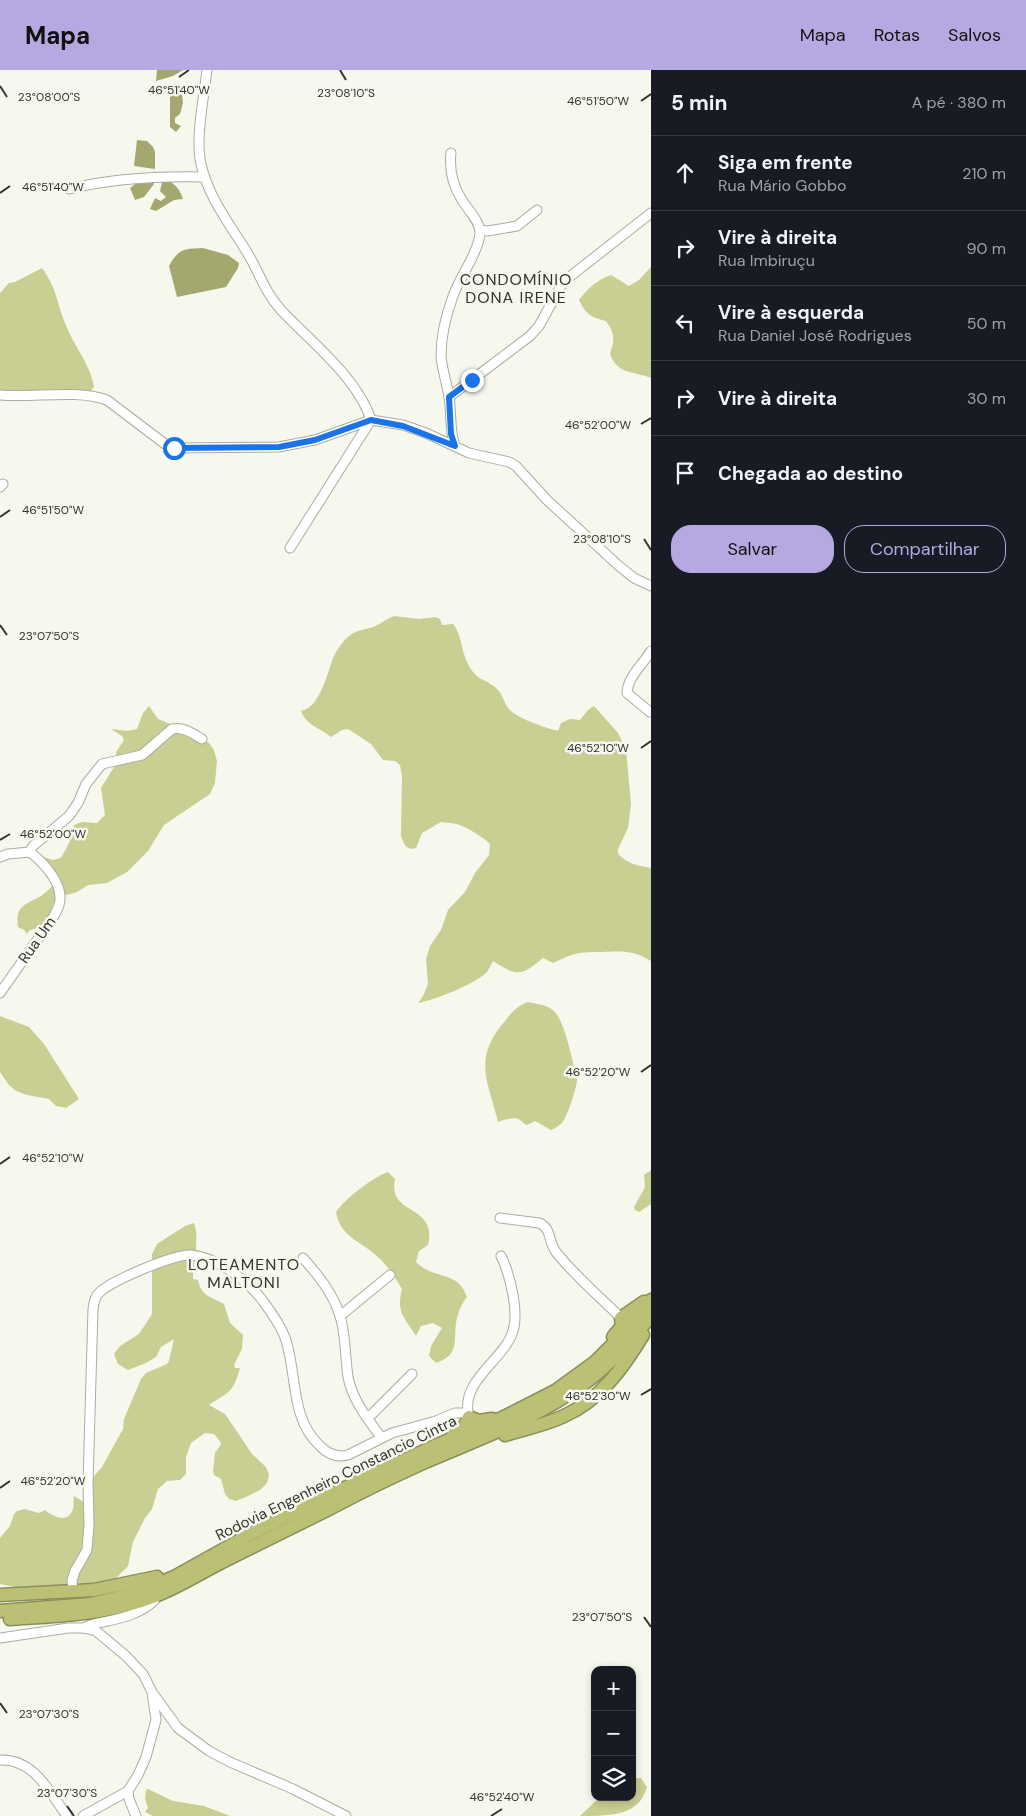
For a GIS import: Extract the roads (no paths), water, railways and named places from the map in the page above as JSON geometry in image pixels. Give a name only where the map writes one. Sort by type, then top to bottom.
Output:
[{"type":"highway","points":[[595,1362],[605,1346],[622,1326],[621,1318],[635,1310],[651,1295]]},
{"type":"highway","name":"Rodovia Engenheiro Constancio Cintra","points":[[0,1611],[63,1607],[118,1598],[154,1586],[253,1533],[349,1486],[437,1445],[502,1418],[555,1391],[595,1362],[632,1325],[651,1300]]},
{"type":"highway","name":"Rodovia Engenheiro Constancio Cintra","points":[[0,1620],[91,1613],[141,1601],[176,1588],[330,1508],[423,1463],[545,1409],[587,1382],[624,1348],[651,1316]]},
{"type":"highway","points":[[468,1444],[546,1423],[563,1417],[582,1406],[599,1393],[618,1373],[651,1322]]},
{"type":"highway","points":[[437,1445],[462,1429],[468,1415],[479,1421],[502,1418]]},
{"type":"highway","points":[[0,1595],[94,1590],[140,1582],[195,1565]]},
{"type":"highway","points":[[0,1626],[95,1618],[139,1607],[154,1601],[176,1588]]},
{"type":"street","points":[[207,70],[200,147],[200,162],[204,177],[224,216],[250,257],[264,288],[280,309],[361,396],[368,408],[371,420],[290,548]]},
{"type":"street","points":[[451,153],[451,175],[454,184],[460,198],[480,230],[480,237],[453,296],[442,332],[441,356],[449,397],[451,434],[455,446]]},
{"type":"street","points":[[68,189],[105,181],[134,178],[161,176],[204,177]]},
{"type":"street","points":[[480,230],[488,232],[517,226],[537,210]]},
{"type":"street","points":[[449,397],[530,336],[539,326],[563,282],[651,213]]},
{"type":"street","points":[[0,395],[82,395],[98,397],[117,407],[165,444],[174,448],[262,448],[300,444],[371,420],[403,426],[469,452],[509,462],[516,466],[547,500],[619,566],[634,578],[651,586]]},
{"type":"street","points":[[650,712],[627,694],[627,688],[651,651]]},
{"type":"street","points":[[0,856],[30,852],[39,839],[69,816],[78,803],[86,784],[102,764],[142,754],[172,729],[178,728],[189,731],[202,739]]},
{"type":"street","name":"Rua Um","points":[[0,993],[54,916],[60,904],[58,888],[52,876],[41,861],[30,852]]},
{"type":"street","points":[[500,1218],[539,1223],[546,1226],[552,1247],[566,1264],[621,1318]]},
{"type":"street","points":[[73,1592],[72,1580],[86,1550],[89,1524],[88,1484],[93,1309],[95,1298],[100,1292],[137,1272],[191,1255],[216,1263],[237,1274],[250,1285],[263,1301],[285,1336],[300,1417],[315,1441],[324,1450],[341,1457],[392,1432],[436,1421],[455,1413],[468,1415],[468,1400],[475,1385],[483,1371],[508,1341],[513,1330],[511,1283],[508,1269],[501,1256]]},
{"type":"street","points":[[303,1258],[329,1291],[340,1316],[348,1378],[353,1393],[381,1437]]},
{"type":"street","points":[[340,1316],[390,1274]]},
{"type":"street","points":[[368,1418],[412,1374]]},
{"type":"street","points":[[84,1628],[136,1614],[154,1601]]},
{"type":"street","points":[[0,1638],[68,1628],[96,1630],[131,1660],[143,1674],[152,1692],[178,1728],[209,1751],[293,1789],[346,1816]]},
{"type":"street","points":[[83,1816],[128,1791],[142,1768],[156,1720],[152,1692]]},
{"type":"street","points":[[0,1760],[11,1761],[33,1772],[43,1781],[67,1816]]},
{"type":"street","points":[[128,1791],[136,1816]]},
{"type":"district","name":"CONDOMÍNIO DONA IRENE","points":[[516,288]]},
{"type":"district","name":"LOTEAMENTO MALTONI","points":[[244,1273]]}]
